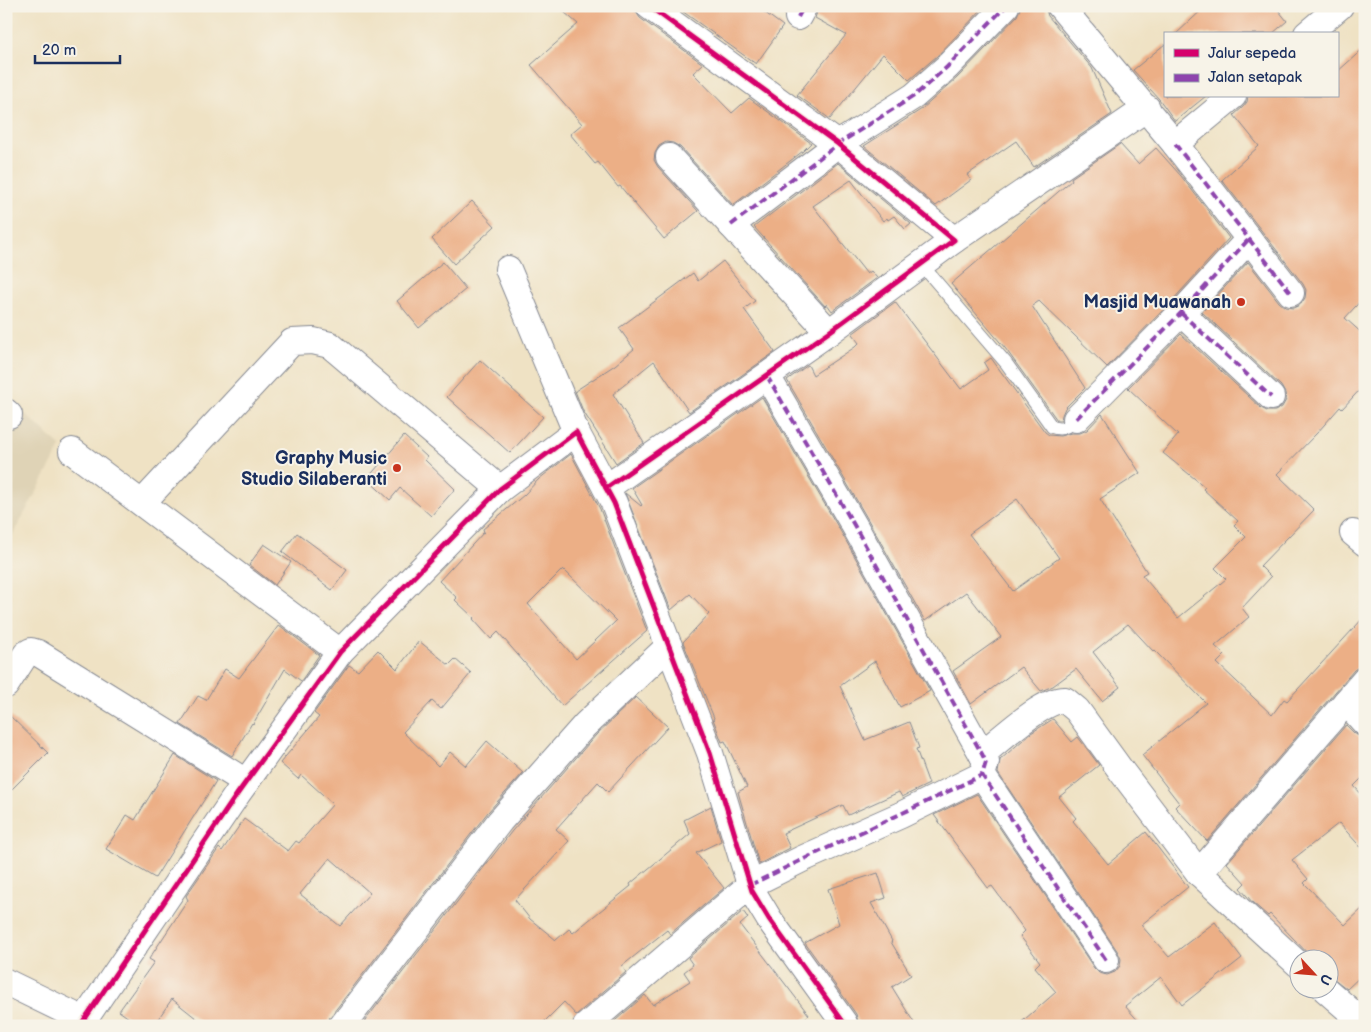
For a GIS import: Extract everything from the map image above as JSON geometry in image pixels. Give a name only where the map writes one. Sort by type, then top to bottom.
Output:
[{"type":"street","points":[[649,6],[838,144],[954,240]]},
{"type":"street","points":[[731,225],[838,144],[914,96],[947,67],[1006,6]]},
{"type":"street","points":[[1060,6],[1147,108],[1292,293]]},
{"type":"street","points":[[1310,32],[1340,6]]},
{"type":"street","points":[[1175,144],[1231,98]]},
{"type":"street","points":[[606,488],[829,332],[954,240],[1147,108]]},
{"type":"street","points":[[669,157],[829,332]]},
{"type":"street","points":[[1076,419],[1181,313],[1249,239]]},
{"type":"street","points":[[508,269],[576,432],[614,504],[710,753],[750,885],[769,920],[844,1023],[844,1026]]},
{"type":"street","points":[[1181,313],[1271,397]]},
{"type":"street","points":[[142,503],[292,342],[313,342],[330,346],[500,489]]},
{"type":"street","points":[[767,376],[982,764],[1106,960]]},
{"type":"street","points":[[6,982],[82,1023],[246,782],[340,652],[500,489],[576,432]]},
{"type":"street","points":[[72,451],[340,652]]},
{"type":"street","points":[[342,1026],[500,821],[585,725],[669,646]]},
{"type":"street","points":[[6,684],[26,654],[31,651],[38,653],[246,782]]},
{"type":"street","points":[[1199,872],[1365,680]]},
{"type":"street","points":[[586,1026],[750,885],[802,859],[901,815],[982,764],[1042,707],[1056,701],[1065,700],[1077,710],[1199,872],[1288,955]]},
{"type":"street","points":[[1346,702],[1365,723]]},
{"type":"street","points":[[1337,1000],[1365,1024]]},
{"type":"lane","points":[[921,264],[1006,363],[1052,427],[1064,428],[1076,419]]},
{"type":"shaded area","points":[[6,396],[61,447],[6,547]]},
{"type":"building","points":[[557,6],[634,6],[640,18],[703,64],[693,73],[732,113],[749,98],[811,143],[733,205],[680,147],[666,142],[659,146],[654,160],[658,167],[698,211],[664,239],[620,186],[618,187],[598,162],[595,164],[570,134],[582,124],[531,65],[578,24]]},
{"type":"building","points":[[675,6],[756,6],[783,26],[756,64]]},
{"type":"building","points":[[819,6],[985,6],[937,56],[909,80],[883,54],[830,119],[797,95],[846,35],[815,18]]},
{"type":"building","points":[[1021,6],[1045,6],[1048,16],[1092,68],[1112,114],[1034,167],[1016,141],[967,175],[971,180],[936,206],[864,146],[922,109],[957,78],[1017,16]]},
{"type":"building","points":[[1206,6],[1275,6],[1287,21],[1274,32],[1178,32]]},
{"type":"building","points":[[1164,45],[1164,98],[1204,98],[1175,121],[1159,99],[1133,70]]},
{"type":"building","points":[[1365,47],[1365,296],[1345,318],[1365,336],[1365,384],[1342,409],[1340,407],[1277,474],[1314,510],[1260,566],[1271,577],[1242,608],[1249,617],[1215,646],[1225,655],[1217,663],[1272,715],[1284,699],[1287,701],[1365,616],[1365,665],[1354,670],[1207,841],[1175,807],[1179,803],[1142,755],[1206,703],[1128,624],[1093,652],[1120,687],[1102,701],[1076,669],[1053,686],[1041,691],[1021,667],[971,704],[953,671],[1001,637],[966,592],[925,621],[787,380],[808,365],[813,375],[855,347],[859,343],[852,334],[895,302],[961,389],[988,370],[984,363],[991,358],[1049,435],[1060,436],[1080,433],[1087,430],[1102,414],[1140,473],[1100,499],[1147,572],[1142,575],[1178,618],[1226,579],[1215,568],[1246,537],[1234,525],[1238,521],[1203,489],[1205,487],[1163,453],[1178,435],[1128,388],[1181,334],[1261,408],[1267,411],[1275,411],[1282,407],[1286,400],[1281,386],[1202,312],[1248,262],[1285,307],[1293,308],[1300,305],[1305,298],[1306,290],[1303,284],[1222,180],[1259,146],[1234,115],[1247,102],[1248,98],[1338,98],[1338,71]],"holes":[[[1017,499],[1059,558],[1013,591],[969,534]]]},
{"type":"building","points":[[1120,144],[1138,164],[1156,148],[1181,176],[1229,238],[1170,303],[1107,367],[1039,301],[1032,306],[1085,388],[1065,408],[1061,420],[1057,420],[1005,348],[951,284],[1072,180],[1071,178]]},
{"type":"building","points":[[838,163],[911,224],[905,229],[894,216],[883,221],[851,180],[813,206],[867,274],[871,271],[877,278],[832,311],[827,304],[825,306],[754,227]]},
{"type":"building","points":[[472,201],[495,226],[454,264],[432,239]]},
{"type":"building","points":[[723,261],[755,301],[744,309],[775,352],[689,412],[654,361],[613,394],[644,443],[616,463],[583,411],[575,391],[615,365],[634,349],[619,328],[693,273],[698,281]]},
{"type":"building","points":[[443,262],[466,289],[419,328],[397,301]]},
{"type":"building","points":[[480,360],[543,417],[510,453],[447,397]]},
{"type":"building","points":[[762,397],[841,532],[930,691],[900,707],[875,661],[840,686],[865,740],[909,722],[919,748],[916,749],[929,784],[902,797],[899,792],[848,815],[843,805],[783,833],[790,848],[759,864],[738,792],[747,787],[725,741],[722,742],[683,642],[709,614],[690,594],[671,610],[625,493],[641,506],[632,488]]},
{"type":"building","points":[[404,436],[427,457],[425,460],[455,489],[431,516],[400,488],[390,500],[367,479]]},
{"type":"building","points":[[571,454],[600,509],[647,631],[562,706],[498,632],[491,639],[474,618],[455,600],[457,598],[439,581],[484,532],[483,529],[524,495],[539,479]],"holes":[[[563,569],[616,621],[576,659],[528,604]]]},
{"type":"building","points":[[297,533],[347,570],[332,590],[282,552]]},
{"type":"building","points":[[264,544],[291,562],[275,585],[249,565]]},
{"type":"building","points":[[279,625],[319,655],[301,681],[285,669],[232,756],[180,724],[198,696],[206,700],[225,669],[239,678]]},
{"type":"building","points":[[419,641],[449,665],[455,659],[471,673],[441,709],[432,701],[403,732],[438,766],[450,752],[466,766],[487,741],[523,773],[488,812],[330,1017],[327,1026],[206,1026],[172,999],[153,1026],[140,1026],[119,1011],[154,962],[149,959],[188,900],[186,896],[219,848],[222,851],[244,819],[288,851],[296,841],[299,843],[333,804],[301,775],[298,779],[280,763],[319,717],[314,713],[349,665],[358,671],[378,650],[397,669]],"holes":[[[330,858],[370,893],[340,926],[300,894]]]},
{"type":"building","points":[[636,697],[668,727],[608,792],[598,782],[556,829],[569,841],[515,900],[530,919],[556,940],[569,929],[573,933],[631,886],[630,884],[690,834],[684,820],[711,806],[721,841],[696,853],[724,888],[670,934],[667,930],[622,966],[626,972],[576,1015],[564,1002],[540,1026],[361,1026],[512,831],[596,735]]},
{"type":"building","points":[[6,712],[48,753],[6,795]]},
{"type":"building","points":[[1053,719],[1072,742],[1078,737],[1099,765],[1059,797],[1076,818],[1073,821],[1108,864],[1146,832],[1188,887],[1141,925],[1169,957],[1215,922],[1242,958],[1182,1005],[1161,977],[1125,1006],[1143,1026],[1017,1026],[1056,992],[1035,967],[1040,962],[1020,936],[1025,931],[992,886],[988,888],[934,815],[977,794],[1094,968],[1099,973],[1107,975],[1115,972],[1120,966],[1121,959],[1118,952],[998,773],[1000,760],[1031,733]]},
{"type":"building","points":[[1346,725],[1354,733],[1365,738],[1365,775],[1354,786],[1365,798],[1365,852],[1339,823],[1292,860],[1308,879],[1304,883],[1345,925],[1365,906],[1365,972],[1347,989],[1338,982],[1338,950],[1304,950],[1270,914],[1268,916],[1253,903],[1240,888],[1245,883],[1227,863]]},
{"type":"building","points":[[175,755],[216,781],[155,878],[106,849],[127,815],[135,820]]},
{"type":"building","points":[[878,873],[886,898],[871,903],[911,975],[892,987],[916,1026],[859,1026],[856,1014],[805,943],[839,924],[828,889]]},
{"type":"building","points":[[743,911],[748,918],[740,925],[809,1015],[796,1026],[609,1026],[645,995],[653,1005],[690,981],[684,972],[693,965],[688,958]]},
{"type":"marked path","points":[[798,17],[804,6]]},
{"type":"marked path","points":[[731,225],[838,144],[914,96],[947,67],[1006,6]]},
{"type":"marked path","points":[[1175,144],[1291,293]]},
{"type":"marked path","points":[[1076,419],[1181,313],[1249,239]]},
{"type":"marked path","points":[[1181,313],[1271,397]]},
{"type":"marked path","points":[[767,376],[854,525],[982,754],[986,762],[982,775],[1106,960]]},
{"type":"marked path","points":[[750,885],[982,775]]},
{"type":"cycle path","points":[[606,488],[829,332],[954,240],[838,144],[649,6]]},
{"type":"cycle path","points":[[80,1026],[238,793],[340,652],[500,489],[576,432],[614,503],[710,753],[752,891],[769,919],[844,1023],[844,1026]]},
{"type":"place","name":"Masjid Muawanah","points":[[1241,302]]},
{"type":"place","name":"Graphy Music Studio Silaberanti","points":[[397,468]]}]
